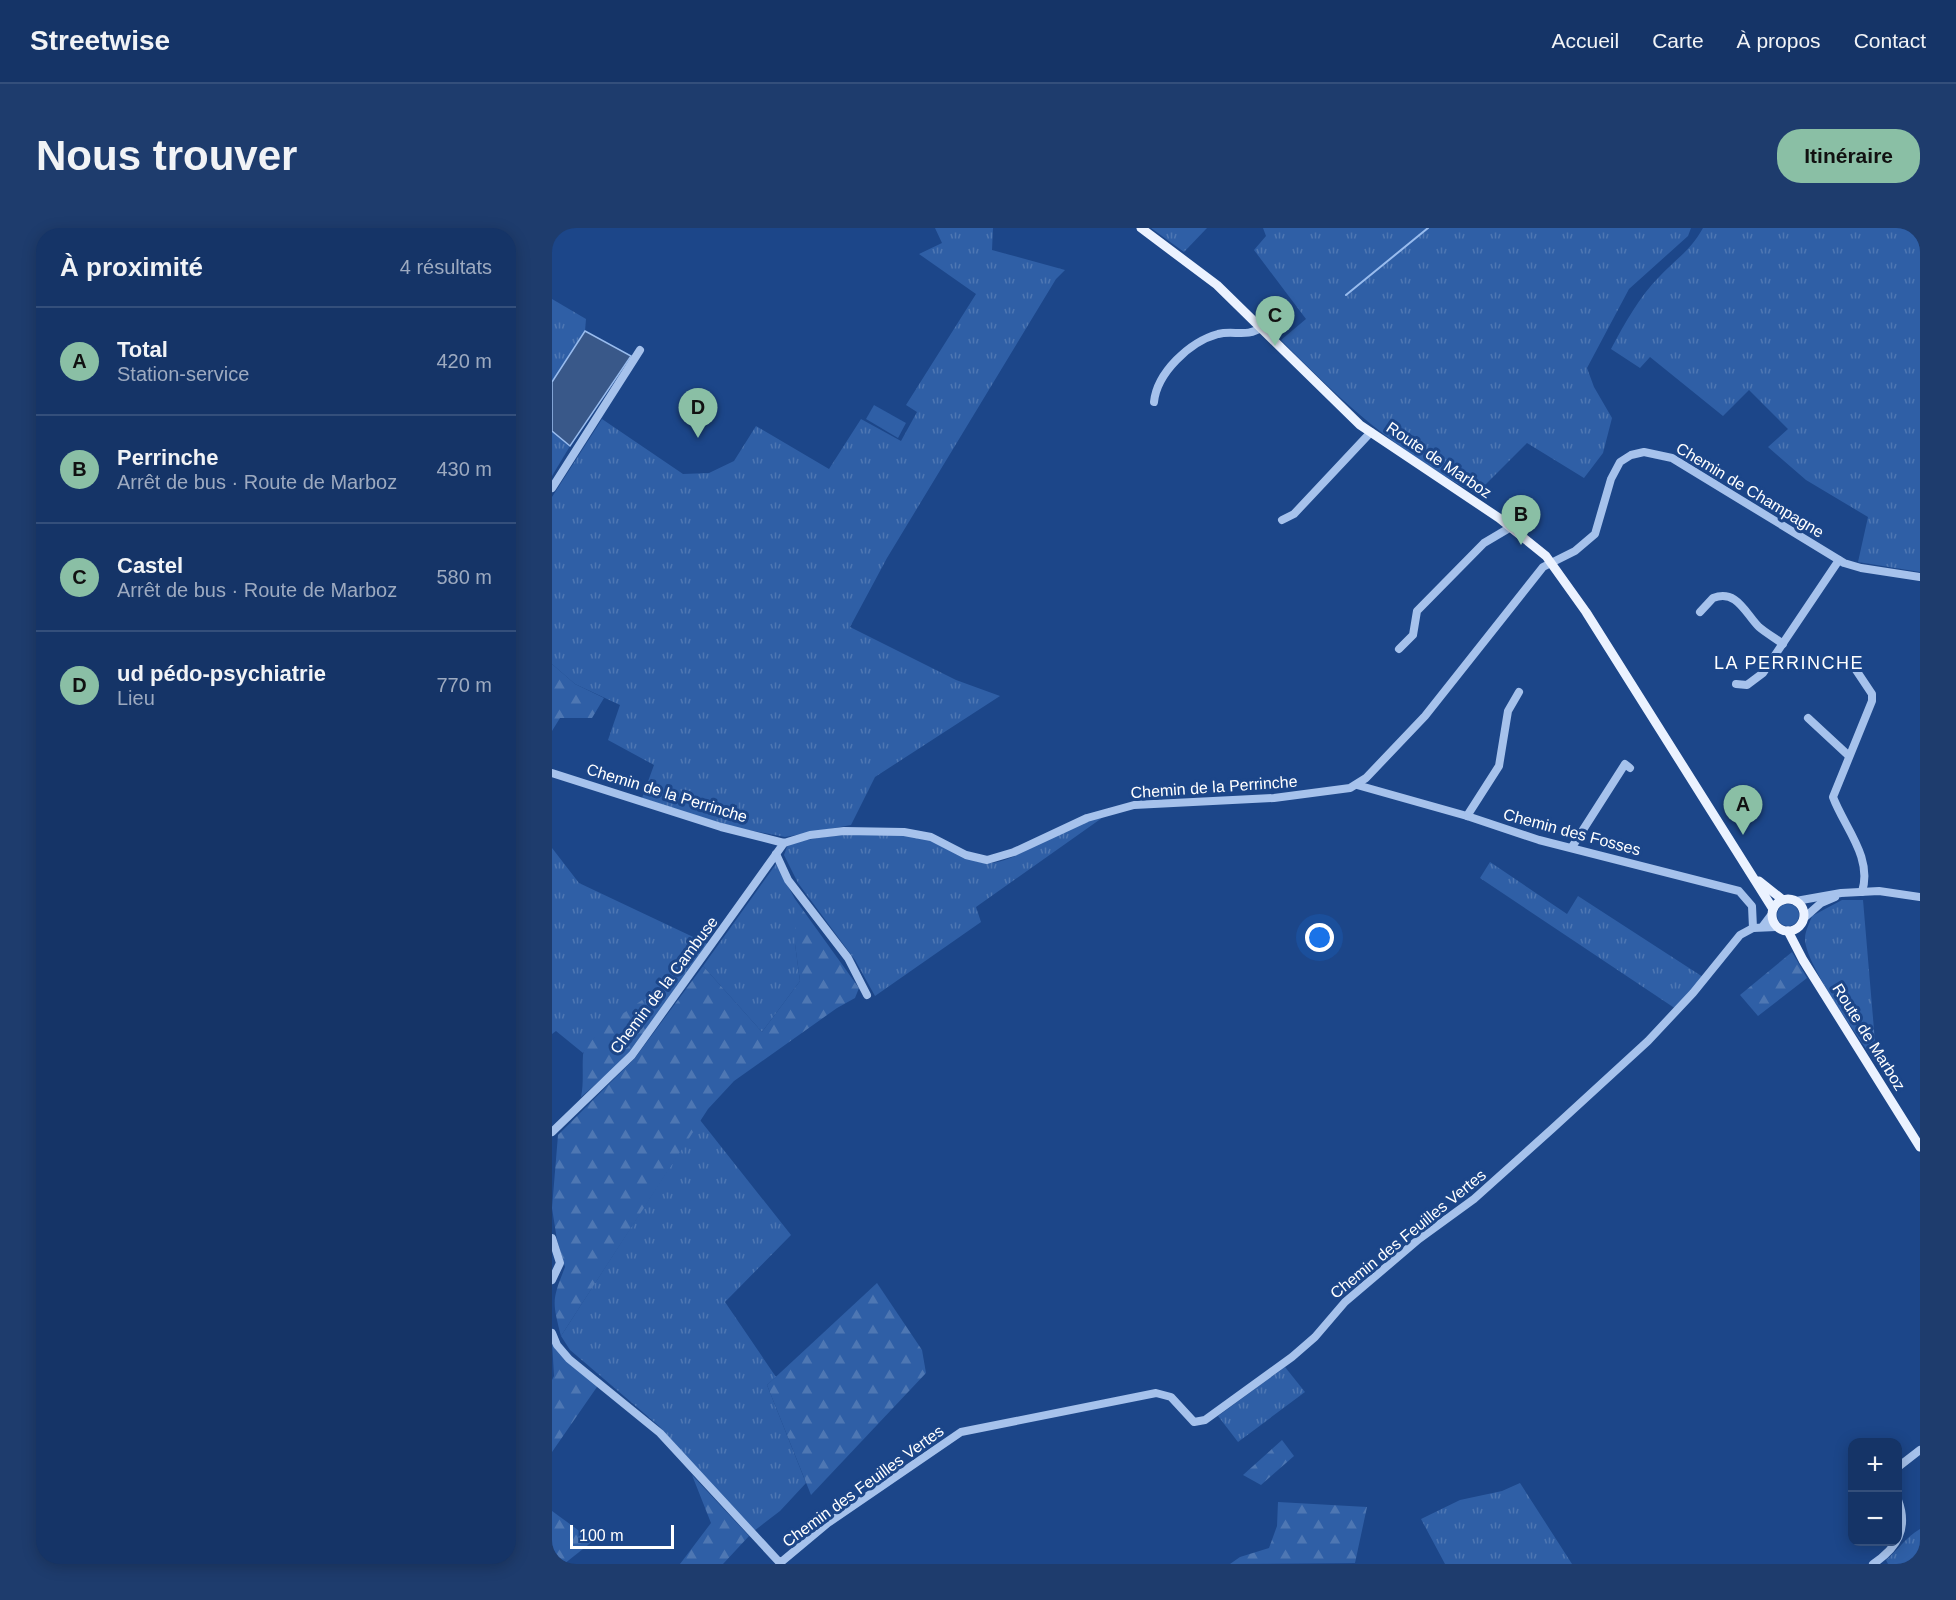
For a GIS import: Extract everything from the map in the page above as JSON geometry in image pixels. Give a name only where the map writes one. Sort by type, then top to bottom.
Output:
[{"type":"main road","name":"Route de Marboz","points":[[1141,228],[1197,268],[1262,327],[1331,397],[1371,432],[1511,527],[1551,561],[1586,612],[1752,875],[1772,911]]},
{"type":"main road","name":"Route de Marboz","points":[[1752,875],[1783,900]]},
{"type":"main road","points":[[1783,900],[1796,901],[1802,908],[1804,918],[1798,928],[1788,931],[1776,927],[1772,911],[1783,900]]},
{"type":"main road","name":"Route de Marboz","points":[[1798,928],[1802,950],[1812,975]]},
{"type":"main road","name":"Route de Marboz","points":[[1788,931],[1812,975],[1920,1147]]},
{"type":"street","points":[[1154,402],[1155,388],[1161,377],[1189,349],[1217,334],[1244,335],[1262,327]]},
{"type":"street","points":[[552,488],[640,350]]},
{"type":"street","points":[[1282,520],[1294,514],[1371,432]]},
{"type":"street","name":"Chemin de Champagne","points":[[1551,561],[1575,551],[1595,534],[1615,469],[1627,457],[1644,452],[1672,458],[1839,560],[1861,568],[1920,577]]},
{"type":"street","points":[[1399,649],[1413,635],[1417,610],[1484,543],[1511,527]]},
{"type":"street","points":[[1736,684],[1748,685],[1758,678],[1784,644],[1839,560]]},
{"type":"street","points":[[1357,786],[1441,697],[1535,575],[1551,561]]},
{"type":"street","points":[[1700,612],[1713,598],[1729,597],[1739,602],[1762,629],[1784,644]]},
{"type":"street","points":[[1856,670],[1873,697],[1833,796],[1848,824],[1865,871],[1862,892]]},
{"type":"street","points":[[1467,816],[1501,760],[1508,711],[1519,692]]},
{"type":"street","points":[[1808,718],[1849,756]]},
{"type":"street","points":[[1572,847],[1624,764],[1630,768]]},
{"type":"street","name":"Chemin de la Perrinche","points":[[552,773],[721,827],[771,837],[784,843],[810,835],[844,831],[904,832],[931,837],[966,855],[987,860],[1014,852],[1087,818],[1134,805],[1274,798],[1357,786]]},
{"type":"street","name":"Chemin des Fosses","points":[[1357,786],[1467,816],[1539,840],[1739,891],[1752,906],[1753,928]]},
{"type":"street","name":"Chemin de la Cambuse","points":[[552,1132],[632,1055],[700,964],[784,843]]},
{"type":"street","points":[[776,854],[788,880],[848,958],[867,994]]},
{"type":"street","points":[[1796,901],[1852,892],[1879,891],[1920,897]]},
{"type":"street","points":[[1804,918],[1821,903],[1852,892]]},
{"type":"street","points":[[1772,911],[1763,926],[1776,927]]},
{"type":"street","name":"Chemin des Feuilles Vertes","points":[[552,1333],[556,1345],[568,1359],[660,1432],[780,1563],[880,1486],[953,1436],[969,1430],[1156,1393],[1171,1397],[1189,1420],[1199,1422],[1292,1357],[1315,1337],[1338,1308],[1405,1250],[1460,1210],[1509,1168],[1648,1041],[1693,993],[1735,939],[1753,928],[1763,926]]},
{"type":"street","points":[[552,1238],[560,1263],[552,1280]]},
{"type":"street","points":[[1902,1464],[1920,1450]]},
{"type":"street","points":[[1873,1564],[1894,1546]]},
{"type":"green space","points":[[935,228],[993,228],[992,250],[1065,270],[1056,279],[887,558],[850,627],[956,680],[1000,696],[875,777],[851,825],[785,837],[728,826],[642,798],[654,765],[608,740],[620,705],[575,684],[552,664],[552,497],[602,419],[683,474],[709,473],[734,461],[756,426],[829,469],[861,419],[901,441],[917,412],[906,405],[976,294],[919,254],[942,243]]},
{"type":"green space","points":[[1151,228],[1207,228],[1184,252]]},
{"type":"green space","points":[[1263,228],[1691,228],[1688,236],[1629,289],[1587,368],[1594,387],[1612,418],[1603,453],[1584,478],[1527,443],[1476,494],[1420,461],[1372,425],[1349,406],[1281,340],[1306,319],[1254,250],[1266,236]]},
{"type":"green space","points":[[1703,228],[1920,228],[1920,572],[1858,562],[1868,517],[1806,480],[1768,447],[1788,429],[1749,390],[1723,416],[1650,357],[1640,368],[1611,349],[1645,293],[1688,249]]},
{"type":"green space","points":[[552,299],[586,319],[585,331],[552,382]]},
{"type":"green space","points":[[874,405],[906,423],[898,438],[866,419]]},
{"type":"green space","points":[[552,431],[570,446],[552,476]]},
{"type":"green space","points":[[552,664],[575,684],[604,698],[592,718],[560,718],[552,731]]},
{"type":"green space","points":[[1109,813],[976,907],[981,922],[875,996],[855,960],[798,883],[784,855],[788,844],[839,835],[895,834],[928,839],[974,861],[991,863],[1010,858],[1070,827]]},
{"type":"green space","points":[[552,848],[579,883],[708,944],[654,1020],[641,1001],[593,1039],[583,1053],[556,1031],[552,1034]]},
{"type":"green space","points":[[1490,862],[1567,914],[1578,896],[1703,977],[1676,1009],[1480,878]]},
{"type":"green space","points":[[776,864],[795,899],[795,944],[800,981],[762,1032],[703,966]]},
{"type":"green space","points":[[795,899],[859,988],[855,998],[837,1008],[734,1081],[708,1109],[561,1336],[555,1301],[565,1267],[557,1240],[552,1208],[558,1135],[635,1058],[703,966],[762,1032],[800,981],[795,944]]},
{"type":"green space","points":[[1842,900],[1863,900],[1877,1065],[1823,983],[1807,950],[1805,935],[1812,916]]},
{"type":"green space","points":[[1784,904],[1792,904],[1799,911],[1799,919],[1792,926],[1784,926],[1777,919],[1777,911]]},
{"type":"green space","points":[[1792,952],[1807,978],[1758,1016],[1740,995]]},
{"type":"green space","points":[[642,1000],[654,1020],[627,1057],[581,1097],[583,1055],[591,1040]]},
{"type":"green space","points":[[700,1120],[791,1235],[725,1302],[776,1377],[767,1385],[806,1483],[780,1511],[754,1531],[659,1426],[570,1350],[561,1336]]},
{"type":"green space","points":[[877,1283],[922,1350],[926,1373],[811,1495],[767,1385]]},
{"type":"green space","points":[[552,1341],[599,1384],[552,1452],[552,1380],[554,1376]]},
{"type":"green space","points":[[1285,1367],[1305,1392],[1238,1442],[1218,1416]]},
{"type":"green space","points":[[1282,1440],[1294,1456],[1261,1485],[1243,1475]]},
{"type":"green space","points":[[692,1475],[749,1536],[723,1564],[680,1564],[711,1523]]},
{"type":"green space","points":[[1520,1483],[1572,1564],[1445,1564],[1421,1519],[1460,1500],[1502,1491]]},
{"type":"green space","points":[[1278,1502],[1367,1507],[1355,1563],[1230,1564],[1240,1557],[1269,1548],[1277,1526]]},
{"type":"green space","points":[[552,1511],[593,1541],[564,1564],[552,1564]]},
{"type":"green space","points":[[1920,1529],[1920,1564],[1888,1564],[1886,1560]]},
{"type":"shaded area","points":[[585,331],[631,356],[570,446],[552,431],[552,382]]},
{"type":"waterway","points":[[1346,295],[1428,228]]},
{"type":"place","name":"Castel","points":[[1275,346]]},
{"type":"place","name":"ud pédo-psychiatrie","points":[[698,438]]},
{"type":"place","name":"Perrinche","points":[[1521,545]]},
{"type":"place","name":"Total","points":[[1743,835]]},
{"type":"district","name":"LA PERRINCHE","points":[[1789,663]]}]
